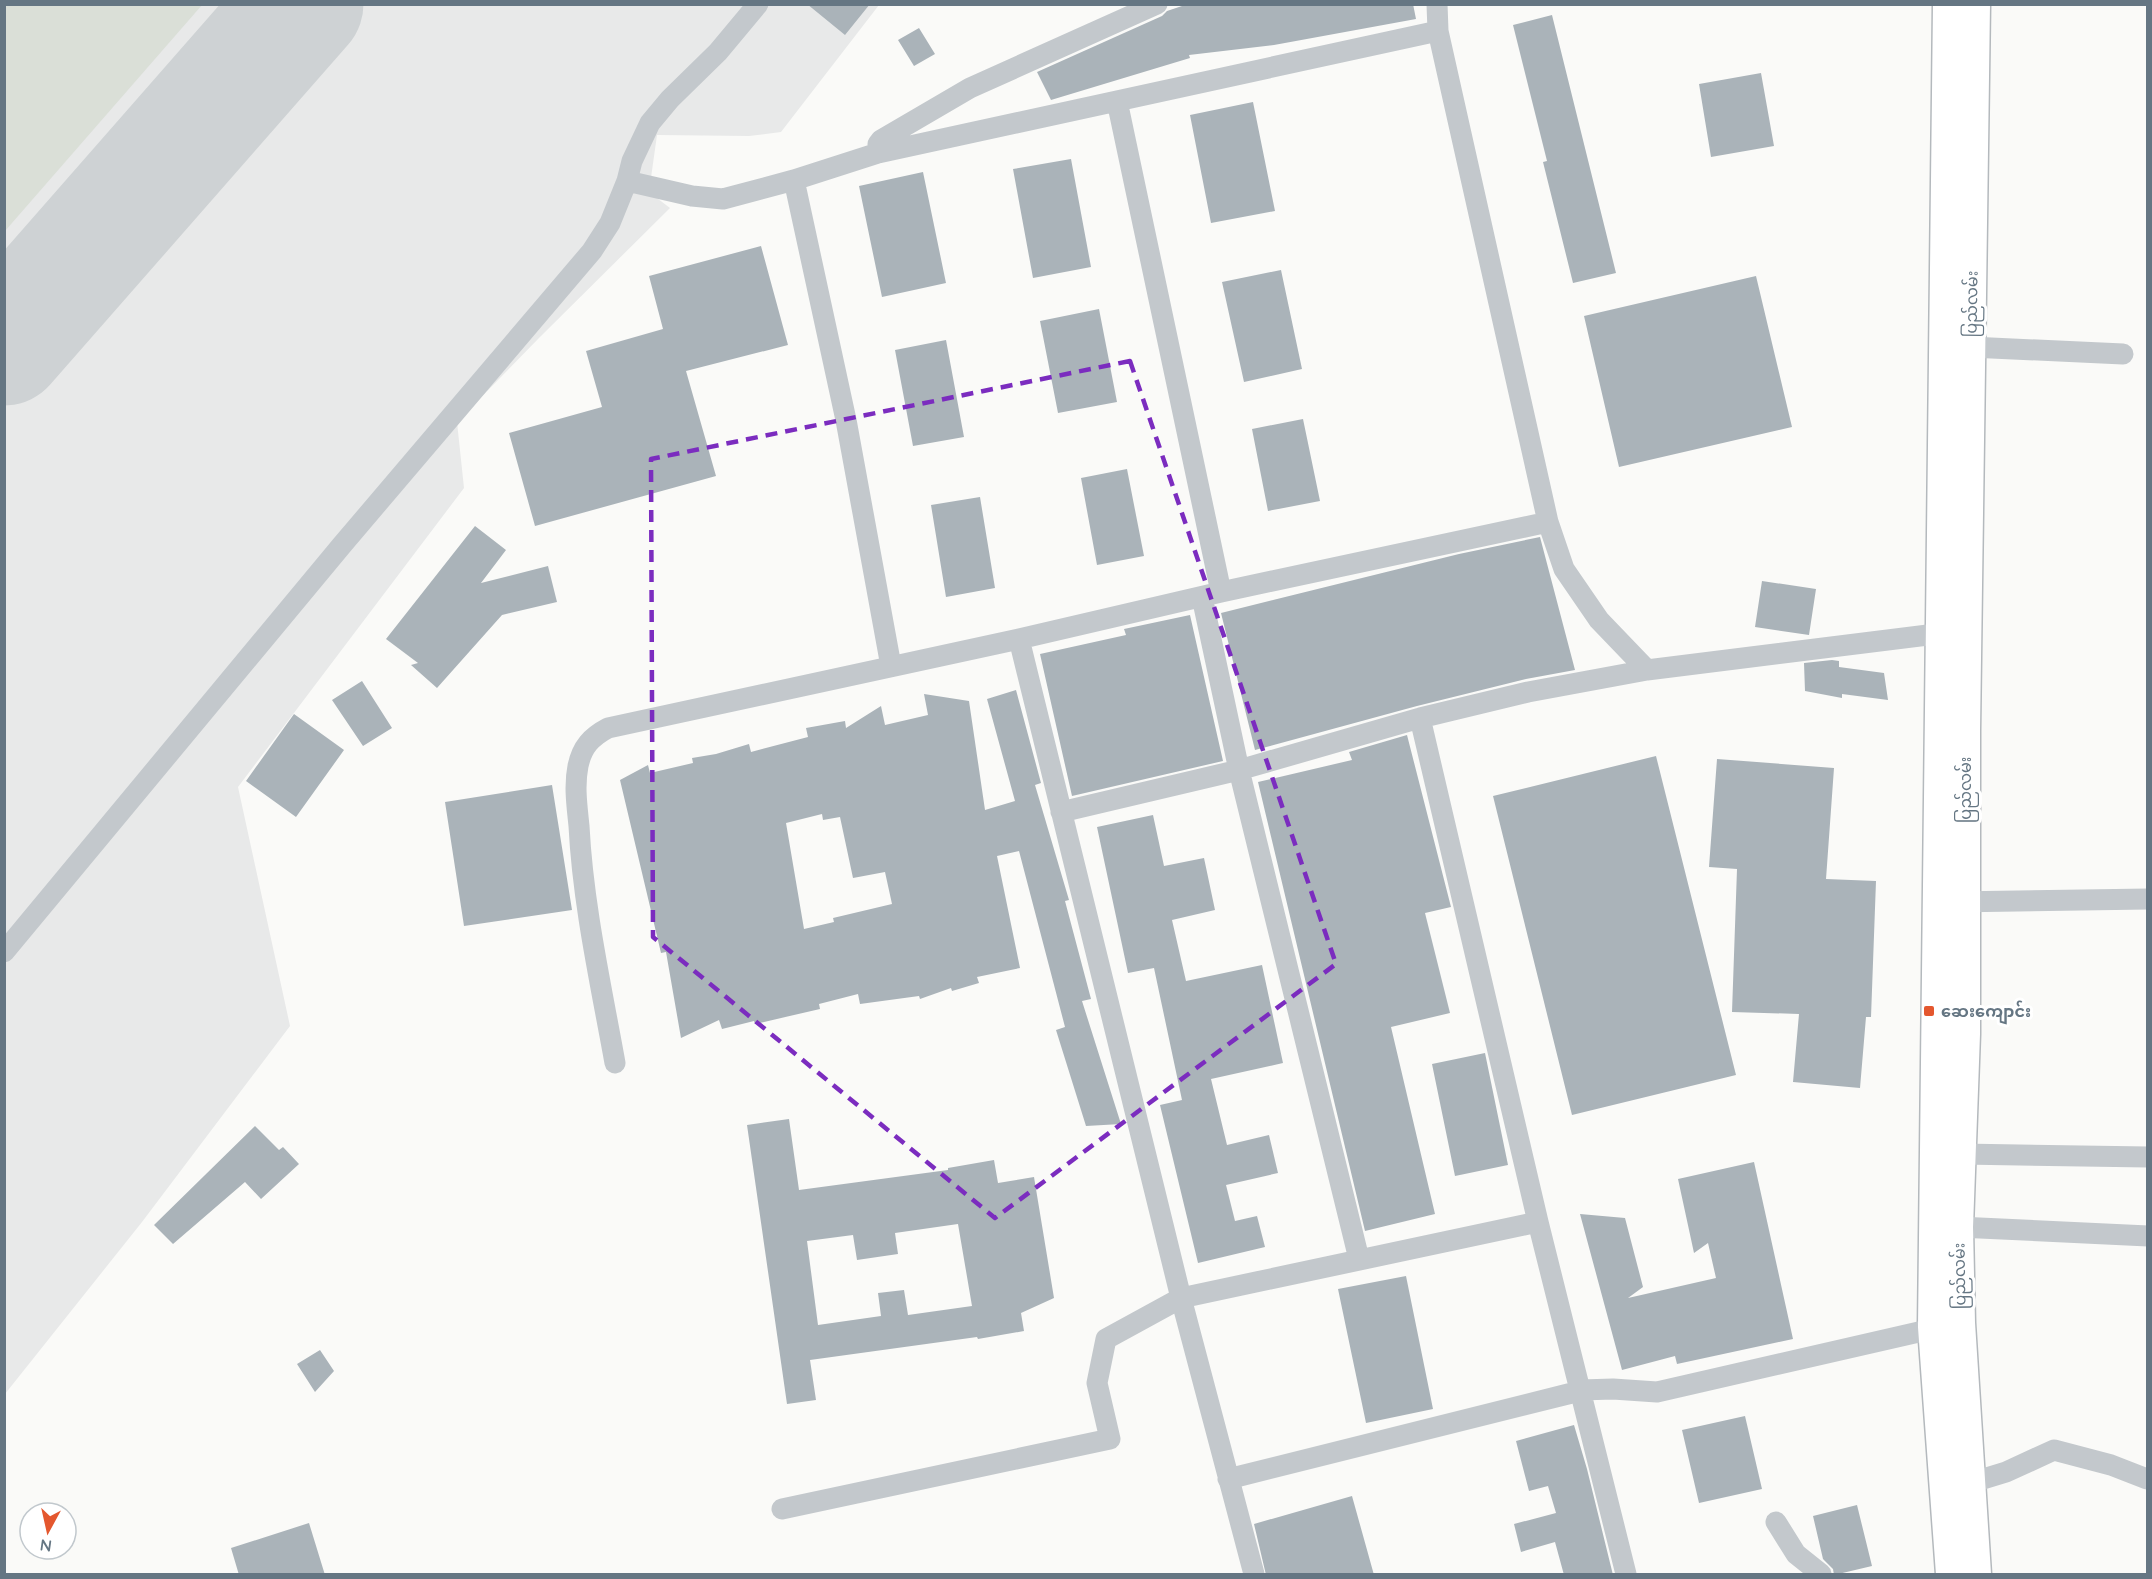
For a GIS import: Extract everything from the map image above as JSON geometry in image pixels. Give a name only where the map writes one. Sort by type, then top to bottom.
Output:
[{"type":"highway","name":"ပြည်လမ်း","points":[[1948,4],[1953,632],[1947,1325],[1957,1483],[1951,1575]]},
{"type":"highway","name":"ပြည်လမ်း","points":[[1953,632],[1970,347],[1975,4]]},
{"type":"highway","name":"ပြည်လမ်း","points":[[1947,1229],[1961,1154],[1965,1034],[1951,902]]},
{"type":"highway","name":"ပြည်လမ်း","points":[[1957,1483],[1976,1575]]},
{"type":"street","points":[[4,952],[342,545],[592,251],[610,223],[627,181],[632,161],[650,123],[670,99],[718,52],[758,4]]},
{"type":"street","points":[[878,153],[878,144],[881,140],[970,88],[1157,4]]},
{"type":"street","points":[[1437,4],[1438,31],[1548,522],[1564,569],[1599,620],[1647,670]]},
{"type":"street","points":[[627,181],[692,196],[723,199],[794,180],[878,153],[1438,31]]},
{"type":"street","points":[[1117,101],[1211,594],[1239,770],[1359,1259]]},
{"type":"street","points":[[794,180],[846,420],[891,666]]},
{"type":"street","points":[[1970,347],[2123,354]]},
{"type":"street","points":[[615,1063],[580,863],[576,782],[585,746],[593,736],[608,728],[1019,639],[1211,594],[1548,522]]},
{"type":"street","points":[[1060,812],[1239,770],[1420,718],[1528,692],[1647,670],[1953,632]]},
{"type":"street","points":[[1019,639],[1181,1298],[1254,1575]]},
{"type":"street","points":[[1420,718],[1538,1222],[1626,1575]]},
{"type":"street","points":[[1951,902],[2148,899]]},
{"type":"street","points":[[1961,1154],[2148,1157]]},
{"type":"street","points":[[782,1509],[1110,1439],[1097,1383],[1106,1338],[1181,1298],[1538,1222]]},
{"type":"street","points":[[1947,1229],[2148,1236]]},
{"type":"street","points":[[1228,1479],[1581,1391],[1613,1389],[1656,1392],[1947,1325]]},
{"type":"street","points":[[1957,1483],[2006,1472],[2054,1450],[2147,1479]]},
{"type":"street","points":[[1776,1522],[1796,1554],[1821,1575]]},
{"type":"highlighted area","points":[[1130,361],[1336,964],[995,1218],[653,937],[651,459]]},
{"type":"shaded area","points":[[4,5],[202,5],[5,231]]},
{"type":"shaded area","points":[[5,5],[879,5],[781,132],[749,136],[657,135],[649,192],[670,208],[457,422],[464,488],[238,787],[290,1026],[142,1222],[5,1394]]},
{"type":"building","points":[[807,4],[870,4],[845,35]]},
{"type":"building","points":[[1188,4],[1413,4],[1416,19],[1274,45],[1189,55],[1190,58],[1051,100],[1037,72],[1162,16],[1167,11]]},
{"type":"building","points":[[1552,15],[1616,273],[1573,283],[1543,162],[1547,161],[1513,25]]},
{"type":"building","points":[[919,28],[935,54],[914,66],[898,40]]},
{"type":"building","points":[[1761,73],[1774,146],[1711,157],[1699,84]]},
{"type":"building","points":[[1253,102],[1275,211],[1211,223],[1190,115]]},
{"type":"building","points":[[1071,159],[1091,267],[1033,278],[1013,169]]},
{"type":"building","points":[[923,172],[946,283],[882,297],[859,186]]},
{"type":"building","points":[[761,246],[788,345],[686,371],[716,476],[535,526],[509,433],[602,407],[586,351],[663,329],[649,276]]},
{"type":"building","points":[[1281,270],[1302,369],[1244,382],[1222,282]]},
{"type":"building","points":[[1756,276],[1792,427],[1619,467],[1584,316]]},
{"type":"building","points":[[1099,309],[1117,402],[1058,413],[1040,321]]},
{"type":"building","points":[[946,340],[964,437],[913,446],[895,350]]},
{"type":"building","points":[[1303,419],[1320,501],[1268,511],[1252,429]]},
{"type":"building","points":[[1127,469],[1144,556],[1097,565],[1081,478]]},
{"type":"building","points":[[980,497],[995,588],[946,597],[931,505]]},
{"type":"building","points":[[475,526],[506,550],[481,583],[548,566],[557,602],[502,615],[437,688],[411,665],[418,663],[386,639]]},
{"type":"building","points":[[1540,537],[1575,670],[1526,679],[1417,706],[1255,750],[1221,613],[1459,554]]},
{"type":"building","points":[[1762,581],[1816,589],[1809,635],[1755,627]]},
{"type":"building","points":[[1190,615],[1223,761],[1072,796],[1040,654],[1126,635],[1124,629]]},
{"type":"building","points":[[1839,661],[1839,667],[1884,673],[1888,700],[1842,694],[1842,698],[1805,691],[1804,663]]},
{"type":"building","points":[[362,681],[392,728],[363,746],[332,700]]},
{"type":"building","points":[[1016,690],[1041,783],[1035,785],[1069,900],[1065,901],[1091,999],[1082,1001],[1121,1124],[1086,1126],[1056,1030],[1065,1027],[1019,851],[997,856],[1020,968],[977,977],[979,983],[952,991],[951,988],[920,999],[919,996],[860,1004],[858,994],[819,1004],[820,1009],[755,1024],[754,1021],[722,1029],[719,1020],[681,1038],[666,952],[661,953],[620,780],[648,765],[650,773],[693,763],[692,758],[716,754],[749,744],[751,752],[808,737],[806,728],[845,721],[846,728],[881,706],[885,725],[928,715],[924,694],[969,701],[985,810],[1015,801],[987,699]],"holes":[[[822,814],[823,820],[840,817],[853,878],[885,872],[892,904],[833,918],[834,922],[804,929],[786,823]]]},
{"type":"building","points":[[294,714],[344,750],[296,817],[246,781]]},
{"type":"building","points":[[1407,735],[1451,907],[1425,913],[1450,1013],[1391,1027],[1435,1214],[1365,1231],[1258,782],[1352,760],[1349,752]]},
{"type":"building","points":[[1656,756],[1736,1075],[1572,1115],[1493,796]]},
{"type":"building","points":[[1717,759],[1834,768],[1826,879],[1876,881],[1871,1017],[1866,1017],[1860,1088],[1793,1082],[1799,1014],[1732,1012],[1737,869],[1709,867]]},
{"type":"building","points":[[552,785],[572,910],[464,926],[445,802]]},
{"type":"building","points":[[1153,815],[1164,866],[1204,858],[1215,910],[1172,920],[1186,981],[1262,965],[1283,1063],[1211,1079],[1227,1145],[1269,1135],[1278,1173],[1226,1185],[1235,1221],[1257,1216],[1265,1247],[1198,1263],[1160,1105],[1182,1100],[1154,968],[1128,973],[1097,827]]},
{"type":"building","points":[[1485,1053],[1508,1165],[1455,1176],[1432,1064]]},
{"type":"building","points":[[789,1119],[799,1190],[948,1170],[948,1168],[994,1160],[998,1183],[1034,1177],[1054,1298],[1021,1313],[1024,1331],[810,1360],[816,1400],[787,1404],[747,1125]],"holes":[[[958,1224],[972,1306],[908,1315],[904,1290],[878,1293],[881,1316],[818,1325],[807,1241],[853,1235],[857,1260],[898,1254],[895,1233]]]},
{"type":"building","points":[[255,1126],[279,1150],[283,1147],[299,1164],[261,1199],[245,1182],[173,1244],[154,1225]]},
{"type":"building","points":[[1754,1162],[1793,1339],[1677,1364],[1675,1356],[1622,1370],[1580,1214],[1625,1218],[1643,1287],[1628,1298],[1716,1278],[1708,1243],[1694,1253],[1678,1179]]},
{"type":"building","points":[[1406,1276],[1433,1409],[1366,1423],[1338,1289]]},
{"type":"building","points":[[320,1350],[334,1371],[315,1392],[297,1364]]},
{"type":"building","points":[[1745,1416],[1762,1489],[1699,1503],[1682,1430]]},
{"type":"building","points":[[1574,1425],[1613,1575],[1564,1575],[1555,1542],[1521,1552],[1514,1524],[1556,1513],[1548,1486],[1529,1491],[1516,1441]]},
{"type":"building","points":[[1352,1496],[1374,1575],[1266,1575],[1254,1524]]},
{"type":"building","points":[[1857,1505],[1872,1566],[1834,1575],[1833,1569],[1823,1559],[1813,1516]]},
{"type":"building","points":[[309,1523],[325,1575],[239,1575],[231,1548]]},
{"type":"runway","points":[[4,344],[302,4]]},
{"type":"place","name":"ဆေးကျောင်း","points":[[1929,1011]]}]
